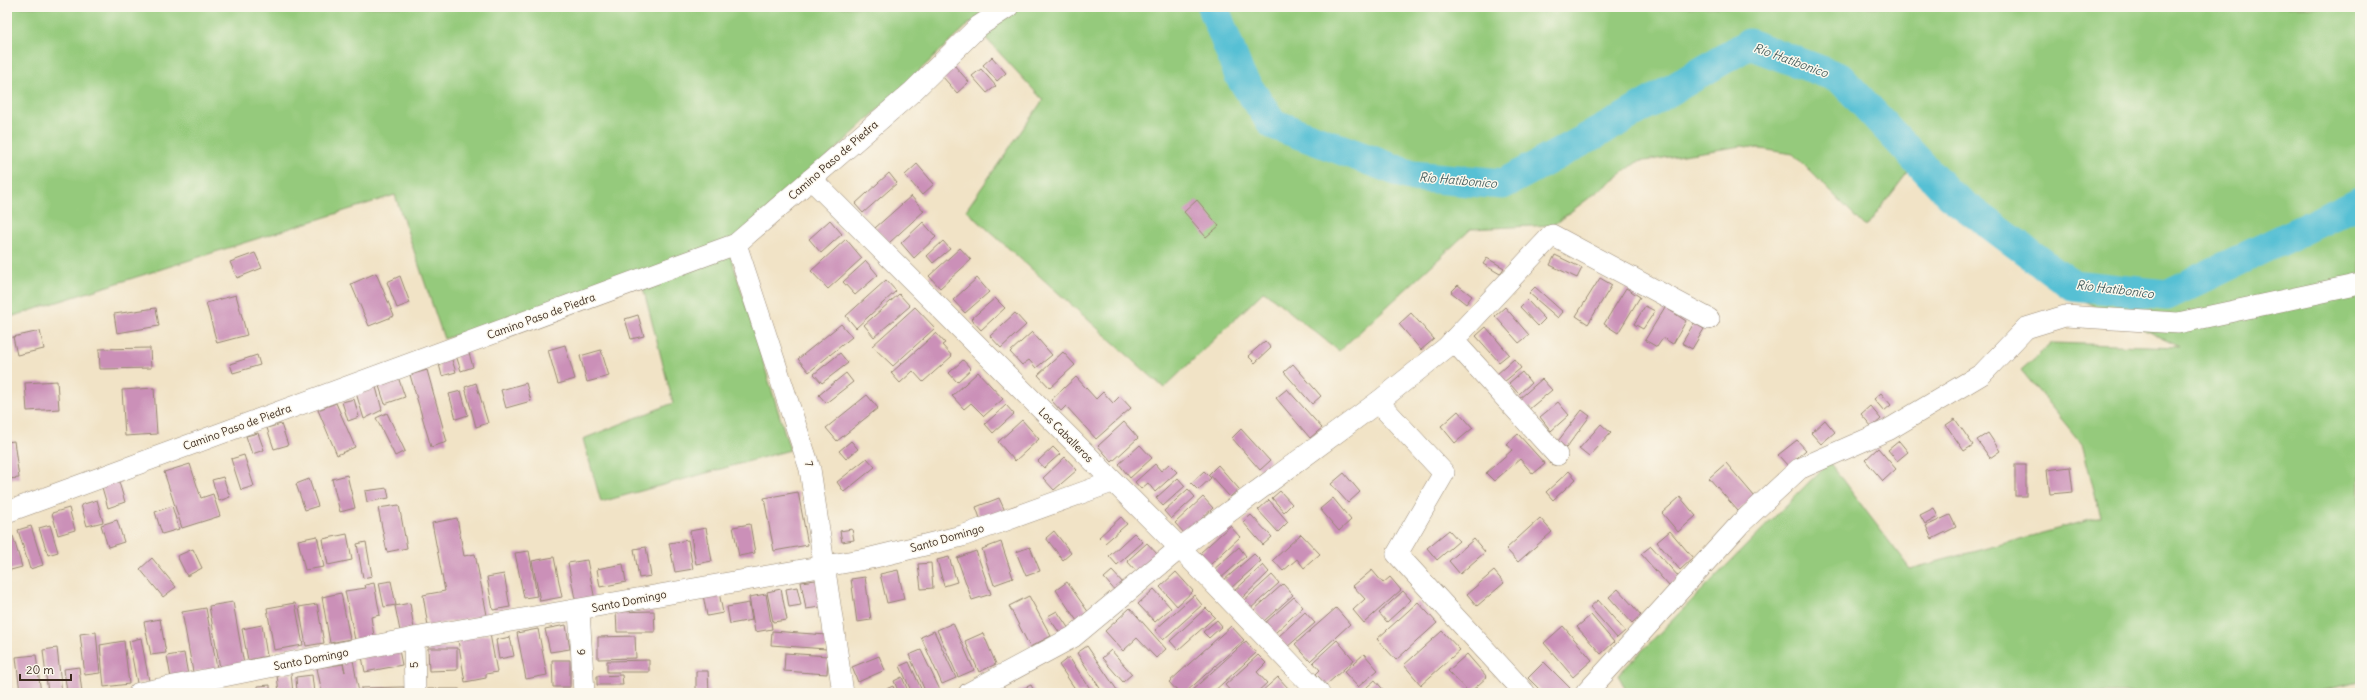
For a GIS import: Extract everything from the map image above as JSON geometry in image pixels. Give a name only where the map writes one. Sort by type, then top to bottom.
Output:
[{"type":"street","name":"Camino Paso de Piedra","points":[[7,512],[736,244],[912,92],[979,26],[1008,7]]},
{"type":"street","name":"Los Caballeros","points":[[811,179],[1112,482],[1180,548],[1319,693]]},
{"type":"street","points":[[971,692],[1073,637],[1180,548],[1378,402],[1453,340],[1552,235],[1709,319]]},
{"type":"street","name":"7","points":[[736,244],[810,469],[843,693]]},
{"type":"street","points":[[1586,693],[1741,522],[1799,469],[1888,430],[1982,374],[2026,328],[2065,316],[2178,323],[2284,302],[2360,284]]},
{"type":"street","points":[[1453,340],[1557,455]]},
{"type":"street","points":[[1378,402],[1444,473],[1397,554],[1525,693]]},
{"type":"street","name":"Santo Domingo","points":[[139,693],[414,638],[579,611],[825,564],[871,558],[962,536],[1112,482]]},
{"type":"street","name":"6","points":[[579,611],[584,693]]},
{"type":"street","name":"5","points":[[414,638],[415,693]]},
{"type":"green space","points":[[7,7],[2360,7],[2360,682],[2311,693],[1628,693],[1618,675],[1829,462],[1910,569],[2101,517],[2082,444],[2021,370],[2052,343],[2180,347],[2063,291],[1921,155],[1866,227],[1793,154],[1742,146],[1637,162],[1553,225],[1471,229],[1339,351],[1264,291],[1164,388],[966,210],[1043,100],[971,22],[729,250],[790,450],[601,502],[583,439],[673,403],[640,276],[444,339],[395,195],[7,318]]},
{"type":"building","points":[[992,57],[1006,73],[997,81],[983,65]]},
{"type":"building","points":[[954,65],[969,82],[957,93],[942,76]]},
{"type":"building","points":[[981,69],[996,86],[987,93],[972,76]]},
{"type":"building","points":[[917,164],[934,184],[922,195],[905,175]]},
{"type":"building","points":[[889,173],[897,183],[863,213],[855,204]]},
{"type":"building","points":[[911,196],[924,211],[889,243],[875,228]]},
{"type":"building","points":[[1197,200],[1219,226],[1206,237],[1184,212]]},
{"type":"building","points":[[830,220],[842,234],[821,253],[809,239]]},
{"type":"building","points":[[923,222],[936,237],[914,258],[901,243]]},
{"type":"building","points":[[846,239],[862,258],[828,289],[811,271]]},
{"type":"building","points":[[943,241],[950,249],[933,263],[927,256]]},
{"type":"building","points":[[960,248],[971,260],[940,288],[929,276]]},
{"type":"building","points":[[255,253],[262,268],[237,278],[230,262]]},
{"type":"building","points":[[1555,255],[1582,268],[1577,278],[1550,265]]},
{"type":"building","points":[[1487,258],[1504,268],[1500,274],[1483,264]]},
{"type":"building","points":[[866,261],[878,275],[855,295],[843,282]]},
{"type":"building","points":[[376,273],[394,316],[369,326],[351,284]]},
{"type":"building","points":[[400,276],[410,303],[397,308],[387,282]]},
{"type":"building","points":[[977,278],[989,292],[965,313],[953,300]]},
{"type":"building","points":[[1600,278],[1612,285],[1588,324],[1576,316]]},
{"type":"building","points":[[886,280],[896,291],[856,328],[846,316]]},
{"type":"building","points":[[1458,285],[1472,296],[1466,304],[1451,292]]},
{"type":"building","points":[[1535,287],[1563,312],[1558,318],[1529,293]]},
{"type":"building","points":[[1626,288],[1640,297],[1618,333],[1604,324]]},
{"type":"building","points":[[899,294],[910,306],[874,337],[864,325]]},
{"type":"building","points":[[236,295],[247,335],[217,343],[206,303]]},
{"type":"building","points":[[995,298],[1005,308],[981,330],[971,319]]},
{"type":"building","points":[[1527,300],[1545,319],[1538,326],[1520,307]]},
{"type":"building","points":[[1645,306],[1655,311],[1643,329],[1634,324]]},
{"type":"building","points":[[915,307],[935,328],[893,366],[872,346]]},
{"type":"building","points":[[1505,307],[1529,335],[1519,343],[1495,316]]},
{"type":"building","points":[[1665,307],[1686,321],[1673,344],[1663,338],[1657,347],[1645,340]]},
{"type":"building","points":[[156,308],[159,326],[117,333],[114,314]]},
{"type":"building","points":[[1015,313],[1026,325],[1001,348],[990,336]]},
{"type":"building","points":[[1411,313],[1434,339],[1421,350],[1399,324]]},
{"type":"building","points":[[638,315],[644,336],[631,339],[625,319]]},
{"type":"building","points":[[1694,323],[1704,329],[1692,349],[1682,343]]},
{"type":"building","points":[[841,324],[852,337],[809,372],[798,359]]},
{"type":"building","points":[[1486,327],[1509,354],[1499,362],[1476,336]]},
{"type":"building","points":[[40,331],[44,349],[17,355],[13,337]]},
{"type":"building","points":[[1032,332],[1052,355],[1036,368],[1029,360],[1022,365],[1010,352]]},
{"type":"building","points":[[936,333],[945,343],[942,345],[952,356],[923,382],[913,371],[900,383],[891,373]]},
{"type":"building","points":[[1265,341],[1271,348],[1255,363],[1248,356]]},
{"type":"building","points":[[565,345],[575,379],[558,384],[548,350]]},
{"type":"building","points":[[150,348],[151,368],[100,369],[99,349]]},
{"type":"building","points":[[468,349],[473,367],[461,371],[455,352]]},
{"type":"building","points":[[601,350],[609,376],[587,382],[580,356]]},
{"type":"building","points":[[1063,352],[1075,365],[1050,388],[1038,375]]},
{"type":"building","points":[[840,353],[848,363],[822,383],[814,374]]},
{"type":"building","points":[[257,355],[260,365],[233,373],[230,364]]},
{"type":"building","points":[[451,357],[456,372],[442,376],[438,360]]},
{"type":"building","points":[[1514,359],[1521,368],[1504,382],[1497,374]]},
{"type":"building","points":[[963,360],[971,369],[957,382],[949,373]]},
{"type":"building","points":[[1293,364],[1321,396],[1312,404],[1284,372]]},
{"type":"building","points":[[427,370],[447,442],[431,447],[410,375]]},
{"type":"building","points":[[978,372],[1003,399],[984,416],[971,403],[964,409],[952,396]]},
{"type":"building","points":[[1522,372],[1531,383],[1519,394],[1509,383]]},
{"type":"building","points":[[846,373],[853,382],[826,403],[819,395]]},
{"type":"building","points":[[397,374],[405,397],[385,404],[377,380]]},
{"type":"building","points":[[1076,377],[1096,399],[1103,392],[1113,403],[1120,396],[1131,408],[1096,439],[1066,406],[1061,411],[1051,400]]},
{"type":"building","points":[[1542,379],[1552,390],[1528,410],[1519,399]]},
{"type":"building","points":[[57,381],[59,409],[27,411],[25,383]]},
{"type":"building","points":[[476,383],[488,423],[476,427],[465,387]]},
{"type":"building","points":[[526,383],[531,401],[506,408],[501,390]]},
{"type":"building","points":[[376,387],[382,410],[364,419],[356,393]]},
{"type":"building","points":[[154,388],[157,434],[125,436],[122,390]]},
{"type":"building","points":[[1287,389],[1322,428],[1310,438],[1276,398]]},
{"type":"building","points":[[461,391],[468,415],[456,419],[449,394]]},
{"type":"building","points":[[1881,393],[1891,405],[1884,411],[1874,399]]},
{"type":"building","points":[[867,395],[878,408],[837,441],[826,428]]},
{"type":"building","points":[[354,399],[359,417],[348,421],[342,402]]},
{"type":"building","points":[[1558,402],[1569,415],[1551,431],[1540,417]]},
{"type":"building","points":[[336,403],[355,447],[337,455],[318,410]]},
{"type":"building","points":[[1006,405],[1014,414],[993,433],[985,424]]},
{"type":"building","points":[[1870,406],[1881,419],[1872,427],[1861,414]]},
{"type":"building","points":[[1582,410],[1590,416],[1566,448],[1558,441]]},
{"type":"building","points":[[1458,411],[1473,428],[1455,443],[1441,426]]},
{"type":"building","points":[[387,413],[405,451],[395,456],[376,418]]},
{"type":"building","points":[[1955,419],[1973,445],[1964,451],[1946,425]]},
{"type":"building","points":[[1022,420],[1039,439],[1015,461],[998,442]]},
{"type":"building","points":[[1825,420],[1835,432],[1821,444],[1811,433]]},
{"type":"building","points":[[1124,422],[1138,438],[1112,462],[1098,446]]},
{"type":"building","points":[[281,424],[288,445],[274,449],[267,428]]},
{"type":"building","points":[[1601,424],[1611,433],[1589,457],[1579,449]]},
{"type":"building","points":[[1241,429],[1270,461],[1260,470],[1232,438]]},
{"type":"building","points":[[258,433],[264,450],[252,454],[246,436]]},
{"type":"building","points":[[1988,433],[2000,451],[1990,458],[1977,440]]},
{"type":"building","points":[[1518,434],[1545,464],[1533,474],[1520,459],[1494,481],[1486,473],[1512,450],[1507,444]]},
{"type":"building","points":[[1797,440],[1806,450],[1788,466],[1778,455]]},
{"type":"building","points":[[14,441],[19,478],[7,479],[7,442]]},
{"type":"building","points":[[851,441],[858,449],[846,459],[839,451]]},
{"type":"building","points":[[1899,441],[1908,452],[1897,461],[1888,450]]},
{"type":"building","points":[[1140,445],[1152,458],[1130,478],[1119,464]]},
{"type":"building","points":[[1053,447],[1060,454],[1044,468],[1038,461]]},
{"type":"building","points":[[1878,448],[1896,469],[1883,481],[1865,460]]},
{"type":"building","points":[[244,455],[254,486],[241,490],[231,459]]},
{"type":"building","points":[[1065,457],[1077,470],[1054,490],[1043,478]]},
{"type":"building","points":[[867,458],[875,467],[844,492],[837,482]]},
{"type":"building","points":[[1726,463],[1755,497],[1738,511],[1709,478]]},
{"type":"building","points":[[190,464],[201,498],[213,494],[220,516],[182,528],[164,472]]},
{"type":"building","points":[[1155,464],[1161,471],[1169,464],[1177,472],[1155,492],[1148,483],[1141,489],[1135,482]]},
{"type":"building","points":[[1218,465],[1239,489],[1230,497],[1209,474]]},
{"type":"building","points":[[2015,465],[2026,465],[2026,496],[2015,496]]},
{"type":"building","points":[[2070,467],[2073,492],[2050,494],[2047,470]]},
{"type":"building","points":[[1204,471],[1211,478],[1198,490],[1191,483]]},
{"type":"building","points":[[1569,471],[1576,479],[1553,500],[1546,492]]},
{"type":"building","points":[[1344,473],[1360,492],[1348,503],[1331,484]]},
{"type":"building","points":[[347,475],[355,508],[340,512],[332,479]]},
{"type":"building","points":[[223,477],[230,497],[219,501],[212,480]]},
{"type":"building","points":[[1178,478],[1185,486],[1163,506],[1156,498]]},
{"type":"building","points":[[118,479],[125,502],[108,508],[101,484]]},
{"type":"building","points":[[309,479],[318,506],[305,510],[296,484]]},
{"type":"building","points":[[387,488],[389,498],[367,502],[365,491]]},
{"type":"building","points":[[1188,489],[1195,497],[1171,519],[1164,511]]},
{"type":"building","points":[[1280,491],[1292,504],[1284,512],[1272,498]]},
{"type":"building","points":[[798,492],[808,545],[774,551],[764,498]]},
{"type":"building","points":[[1203,497],[1213,508],[1185,534],[1175,523]]},
{"type":"building","points":[[1680,497],[1696,516],[1678,532],[1662,513]]},
{"type":"building","points":[[999,498],[1005,511],[981,521],[976,507]]},
{"type":"building","points":[[1333,498],[1351,520],[1339,531],[1320,509]]},
{"type":"building","points":[[97,500],[103,522],[87,526],[81,505]]},
{"type":"building","points":[[1269,500],[1288,522],[1278,532],[1258,510]]},
{"type":"building","points":[[399,505],[407,548],[387,552],[378,508]]},
{"type":"building","points":[[172,506],[179,529],[162,534],[155,512]]},
{"type":"building","points":[[69,508],[75,530],[58,535],[52,513]]},
{"type":"building","points":[[1934,508],[1938,517],[1925,524],[1920,515]]},
{"type":"building","points":[[1251,515],[1272,537],[1263,545],[1243,522]]},
{"type":"building","points":[[1950,515],[1956,527],[1932,539],[1926,526]]},
{"type":"building","points":[[1121,517],[1127,524],[1105,543],[1099,537]]},
{"type":"building","points":[[457,518],[464,556],[475,554],[487,615],[428,626],[423,595],[445,591],[432,523]]},
{"type":"building","points":[[1540,518],[1552,532],[1518,562],[1506,549]]},
{"type":"building","points":[[117,520],[124,542],[108,547],[101,525]]},
{"type":"building","points":[[750,524],[755,553],[739,556],[733,527]]},
{"type":"building","points":[[50,525],[58,552],[48,555],[39,528]]},
{"type":"building","points":[[31,526],[43,565],[30,569],[18,530]]},
{"type":"building","points":[[1230,526],[1240,537],[1210,565],[1200,553]]},
{"type":"building","points":[[706,528],[712,561],[696,564],[690,531]]},
{"type":"building","points":[[852,529],[854,540],[842,542],[840,531]]},
{"type":"building","points":[[1449,530],[1459,541],[1437,560],[1427,548]]},
{"type":"building","points":[[1054,531],[1071,553],[1063,560],[1046,538]]},
{"type":"building","points":[[1670,531],[1693,558],[1680,570],[1657,542]]},
{"type":"building","points":[[1134,533],[1143,542],[1117,565],[1109,556]]},
{"type":"building","points":[[347,534],[352,560],[328,565],[323,539]]},
{"type":"building","points":[[1301,534],[1320,554],[1304,568],[1297,559],[1283,571],[1273,560]]},
{"type":"building","points":[[13,536],[22,567],[7,571],[7,538]]},
{"type":"building","points":[[317,536],[324,567],[305,570],[298,540]]},
{"type":"building","points":[[1474,539],[1485,552],[1460,574],[1449,561]]},
{"type":"building","points":[[688,540],[693,569],[675,572],[669,543]]},
{"type":"building","points":[[366,542],[372,576],[363,578],[357,544]]},
{"type":"building","points":[[1001,542],[1013,578],[994,585],[982,549]]},
{"type":"building","points":[[1147,543],[1158,555],[1138,573],[1127,561]]},
{"type":"building","points":[[1651,546],[1679,577],[1669,586],[1641,554]]},
{"type":"building","points":[[646,547],[651,576],[639,578],[634,549]]},
{"type":"building","points":[[1030,547],[1040,571],[1026,576],[1016,552]]},
{"type":"building","points":[[1239,547],[1246,556],[1220,579],[1212,571]]},
{"type":"building","points":[[193,549],[202,568],[187,576],[177,556]]},
{"type":"building","points":[[529,551],[537,596],[524,598],[515,553]]},
{"type":"building","points":[[976,551],[991,594],[972,600],[957,558]]},
{"type":"building","points":[[1254,554],[1261,561],[1231,588],[1224,580]]},
{"type":"building","points":[[554,557],[562,597],[540,601],[532,561]]},
{"type":"building","points":[[949,557],[957,582],[944,586],[937,560]]},
{"type":"building","points":[[152,558],[176,587],[163,597],[140,569]]},
{"type":"building","points":[[587,560],[595,600],[576,604],[568,563]]},
{"type":"building","points":[[931,563],[933,588],[921,589],[918,564]]},
{"type":"building","points":[[623,564],[626,582],[600,587],[597,569]]},
{"type":"building","points":[[1263,565],[1269,572],[1241,599],[1234,591]]},
{"type":"building","points":[[898,570],[904,599],[887,603],[880,574]]},
{"type":"building","points":[[1372,570],[1383,583],[1390,577],[1401,590],[1364,623],[1353,610],[1365,599],[1353,586]]},
{"type":"building","points":[[1112,571],[1125,585],[1117,593],[1104,578]]},
{"type":"building","points":[[1494,571],[1504,583],[1477,606],[1467,594]]},
{"type":"building","points":[[1176,572],[1193,591],[1177,606],[1160,587]]},
{"type":"building","points":[[504,574],[510,607],[493,610],[487,577]]},
{"type":"building","points":[[1272,575],[1279,583],[1249,610],[1242,602]]},
{"type":"building","points":[[865,577],[871,620],[857,622],[851,579]]},
{"type":"building","points":[[823,579],[828,606],[806,609],[801,582]]},
{"type":"building","points":[[391,581],[396,605],[384,607],[379,583]]},
{"type":"building","points":[[1067,582],[1089,613],[1077,621],[1056,590]]},
{"type":"building","points":[[374,583],[380,615],[371,617],[374,636],[355,640],[345,591],[366,588],[365,585]]},
{"type":"building","points":[[1283,584],[1293,595],[1264,621],[1254,610]]},
{"type":"building","points":[[797,587],[801,605],[789,607],[786,589]]},
{"type":"building","points":[[781,589],[787,620],[773,622],[767,592]]},
{"type":"building","points":[[1154,589],[1171,608],[1155,622],[1138,604]]},
{"type":"building","points":[[1618,589],[1641,615],[1632,623],[1609,597]]},
{"type":"building","points":[[1403,591],[1411,600],[1387,622],[1379,613]]},
{"type":"building","points":[[719,592],[723,613],[707,616],[703,595]]},
{"type":"building","points":[[341,593],[350,639],[330,643],[322,597]]},
{"type":"building","points":[[766,594],[772,629],[755,632],[749,597]]},
{"type":"building","points":[[1194,595],[1202,605],[1163,640],[1155,630]]},
{"type":"building","points":[[1029,596],[1051,636],[1030,647],[1009,606]]},
{"type":"building","points":[[1294,597],[1303,607],[1274,634],[1265,623]]},
{"type":"building","points":[[1598,600],[1625,631],[1617,638],[1590,607]]},
{"type":"building","points":[[233,602],[244,664],[220,668],[209,606]]},
{"type":"building","points":[[1418,602],[1437,623],[1396,660],[1377,639]]},
{"type":"building","points":[[295,603],[303,645],[274,650],[267,608]]},
{"type":"building","points":[[410,603],[414,629],[400,631],[395,606]]},
{"type":"building","points":[[749,603],[752,620],[730,624],[727,607]]},
{"type":"building","points":[[317,604],[324,643],[306,646],[299,607]]},
{"type":"building","points":[[206,608],[217,668],[193,672],[182,612]]},
{"type":"building","points":[[1130,608],[1166,649],[1156,658],[1137,638],[1123,651],[1105,631]]},
{"type":"building","points":[[1206,608],[1215,617],[1178,650],[1170,641]]},
{"type":"building","points":[[1336,608],[1350,624],[1310,661],[1295,644]]},
{"type":"building","points":[[654,611],[655,632],[617,632],[616,612]]},
{"type":"building","points":[[1057,611],[1069,629],[1061,635],[1048,616]]},
{"type":"building","points":[[1305,612],[1315,623],[1287,647],[1278,637]]},
{"type":"building","points":[[1591,615],[1614,642],[1601,654],[1577,627]]},
{"type":"building","points":[[160,619],[166,653],[151,655],[144,622]]},
{"type":"building","points":[[1217,620],[1222,626],[1209,638],[1203,632]]},
{"type":"building","points":[[953,623],[974,670],[958,677],[937,630]]},
{"type":"building","points":[[262,625],[267,656],[248,660],[242,629]]},
{"type":"building","points":[[566,625],[570,649],[550,652],[545,629]]},
{"type":"building","points":[[1231,626],[1244,640],[1185,693],[1179,693],[1169,682]]},
{"type":"building","points":[[1563,626],[1592,660],[1573,677],[1544,643]]},
{"type":"building","points":[[538,629],[547,675],[526,679],[517,633]]},
{"type":"building","points":[[772,631],[827,635],[826,649],[771,645]]},
{"type":"building","points":[[934,631],[956,678],[942,684],[921,637]]},
{"type":"building","points":[[1442,631],[1460,650],[1421,685],[1404,665]]},
{"type":"building","points":[[96,632],[100,673],[85,675],[80,634]]},
{"type":"building","points":[[983,633],[996,664],[979,672],[965,641]]},
{"type":"building","points":[[490,634],[497,672],[486,674],[486,678],[465,682],[458,640]]},
{"type":"building","points":[[635,636],[636,658],[598,659],[598,637]]},
{"type":"building","points":[[510,637],[514,656],[499,659],[496,640]]},
{"type":"building","points":[[141,638],[149,681],[137,683],[129,641]]},
{"type":"building","points":[[1337,640],[1354,660],[1326,685],[1316,674],[1320,670],[1313,662]]},
{"type":"building","points":[[124,641],[129,684],[104,687],[100,645]]},
{"type":"building","points":[[1246,641],[1256,653],[1212,693],[1189,693]]},
{"type":"building","points":[[1087,646],[1117,690],[1112,693],[1103,693],[1077,653]]},
{"type":"building","points":[[57,648],[62,693],[48,693],[43,650]]},
{"type":"building","points":[[428,648],[457,648],[457,670],[429,671]]},
{"type":"building","points":[[399,650],[402,665],[365,672],[362,657]]},
{"type":"building","points":[[921,650],[940,690],[933,693],[926,693],[909,655]]},
{"type":"building","points":[[1111,650],[1132,674],[1123,682],[1102,658]]},
{"type":"building","points":[[184,653],[188,675],[171,678],[167,656]]},
{"type":"building","points":[[785,653],[828,656],[827,674],[784,671]]},
{"type":"building","points":[[1364,654],[1378,670],[1358,687],[1344,672]]},
{"type":"building","points":[[1467,654],[1487,677],[1469,693],[1448,671]]},
{"type":"building","points":[[36,655],[41,693],[20,693],[16,657]]},
{"type":"building","points":[[1258,655],[1266,663],[1257,672],[1267,683],[1256,693],[1232,693],[1225,685]]},
{"type":"building","points":[[879,656],[885,670],[858,682],[852,667]]},
{"type":"building","points":[[1069,657],[1093,693],[1078,693],[1059,665]]},
{"type":"building","points":[[8,658],[12,693],[7,693]]},
{"type":"building","points":[[353,660],[359,693],[322,693],[317,668],[343,664],[345,672],[343,662]]},
{"type":"building","points":[[552,660],[570,660],[570,687],[553,687]]},
{"type":"building","points":[[649,660],[649,672],[607,672],[607,661]]},
{"type":"building","points":[[909,662],[923,693],[912,693],[900,666]]},
{"type":"building","points":[[1544,662],[1570,688],[1565,693],[1543,693],[1528,678]]},
{"type":"building","points":[[79,667],[82,693],[67,693],[64,669]]},
{"type":"building","points":[[696,671],[708,671],[709,693],[696,693]]},
{"type":"building","points":[[291,673],[293,693],[279,693],[277,675]]},
{"type":"building","points":[[312,675],[314,693],[297,693],[296,677]]},
{"type":"building","points":[[622,675],[623,685],[597,685],[597,676]]},
{"type":"building","points":[[902,677],[909,693],[899,693],[894,681]]},
{"type":"building","points":[[1278,677],[1289,689],[1285,693],[1260,693]]},
{"type":"building","points":[[1375,680],[1386,693],[1360,693]]},
{"type":"building","points":[[270,685],[270,693],[258,693],[258,686]]},
{"type":"building","points":[[1031,685],[1035,693],[1019,693],[1018,691]]},
{"type":"building","points":[[893,686],[896,693],[877,693]]},
{"type":"building","points":[[404,687],[404,693],[361,693],[361,688]]},
{"type":"building","points":[[226,689],[226,693],[210,693],[210,691]]},
{"type":"building","points":[[428,689],[459,689],[459,693],[428,693]]},
{"type":"waterway","name":"Río Hatibonico","points":[[1213,7],[1240,76],[1273,124],[1412,176],[1503,184],[1617,122],[1749,44],[1840,78],[1949,194],[2072,285],[2167,295],[2360,202]]}]
